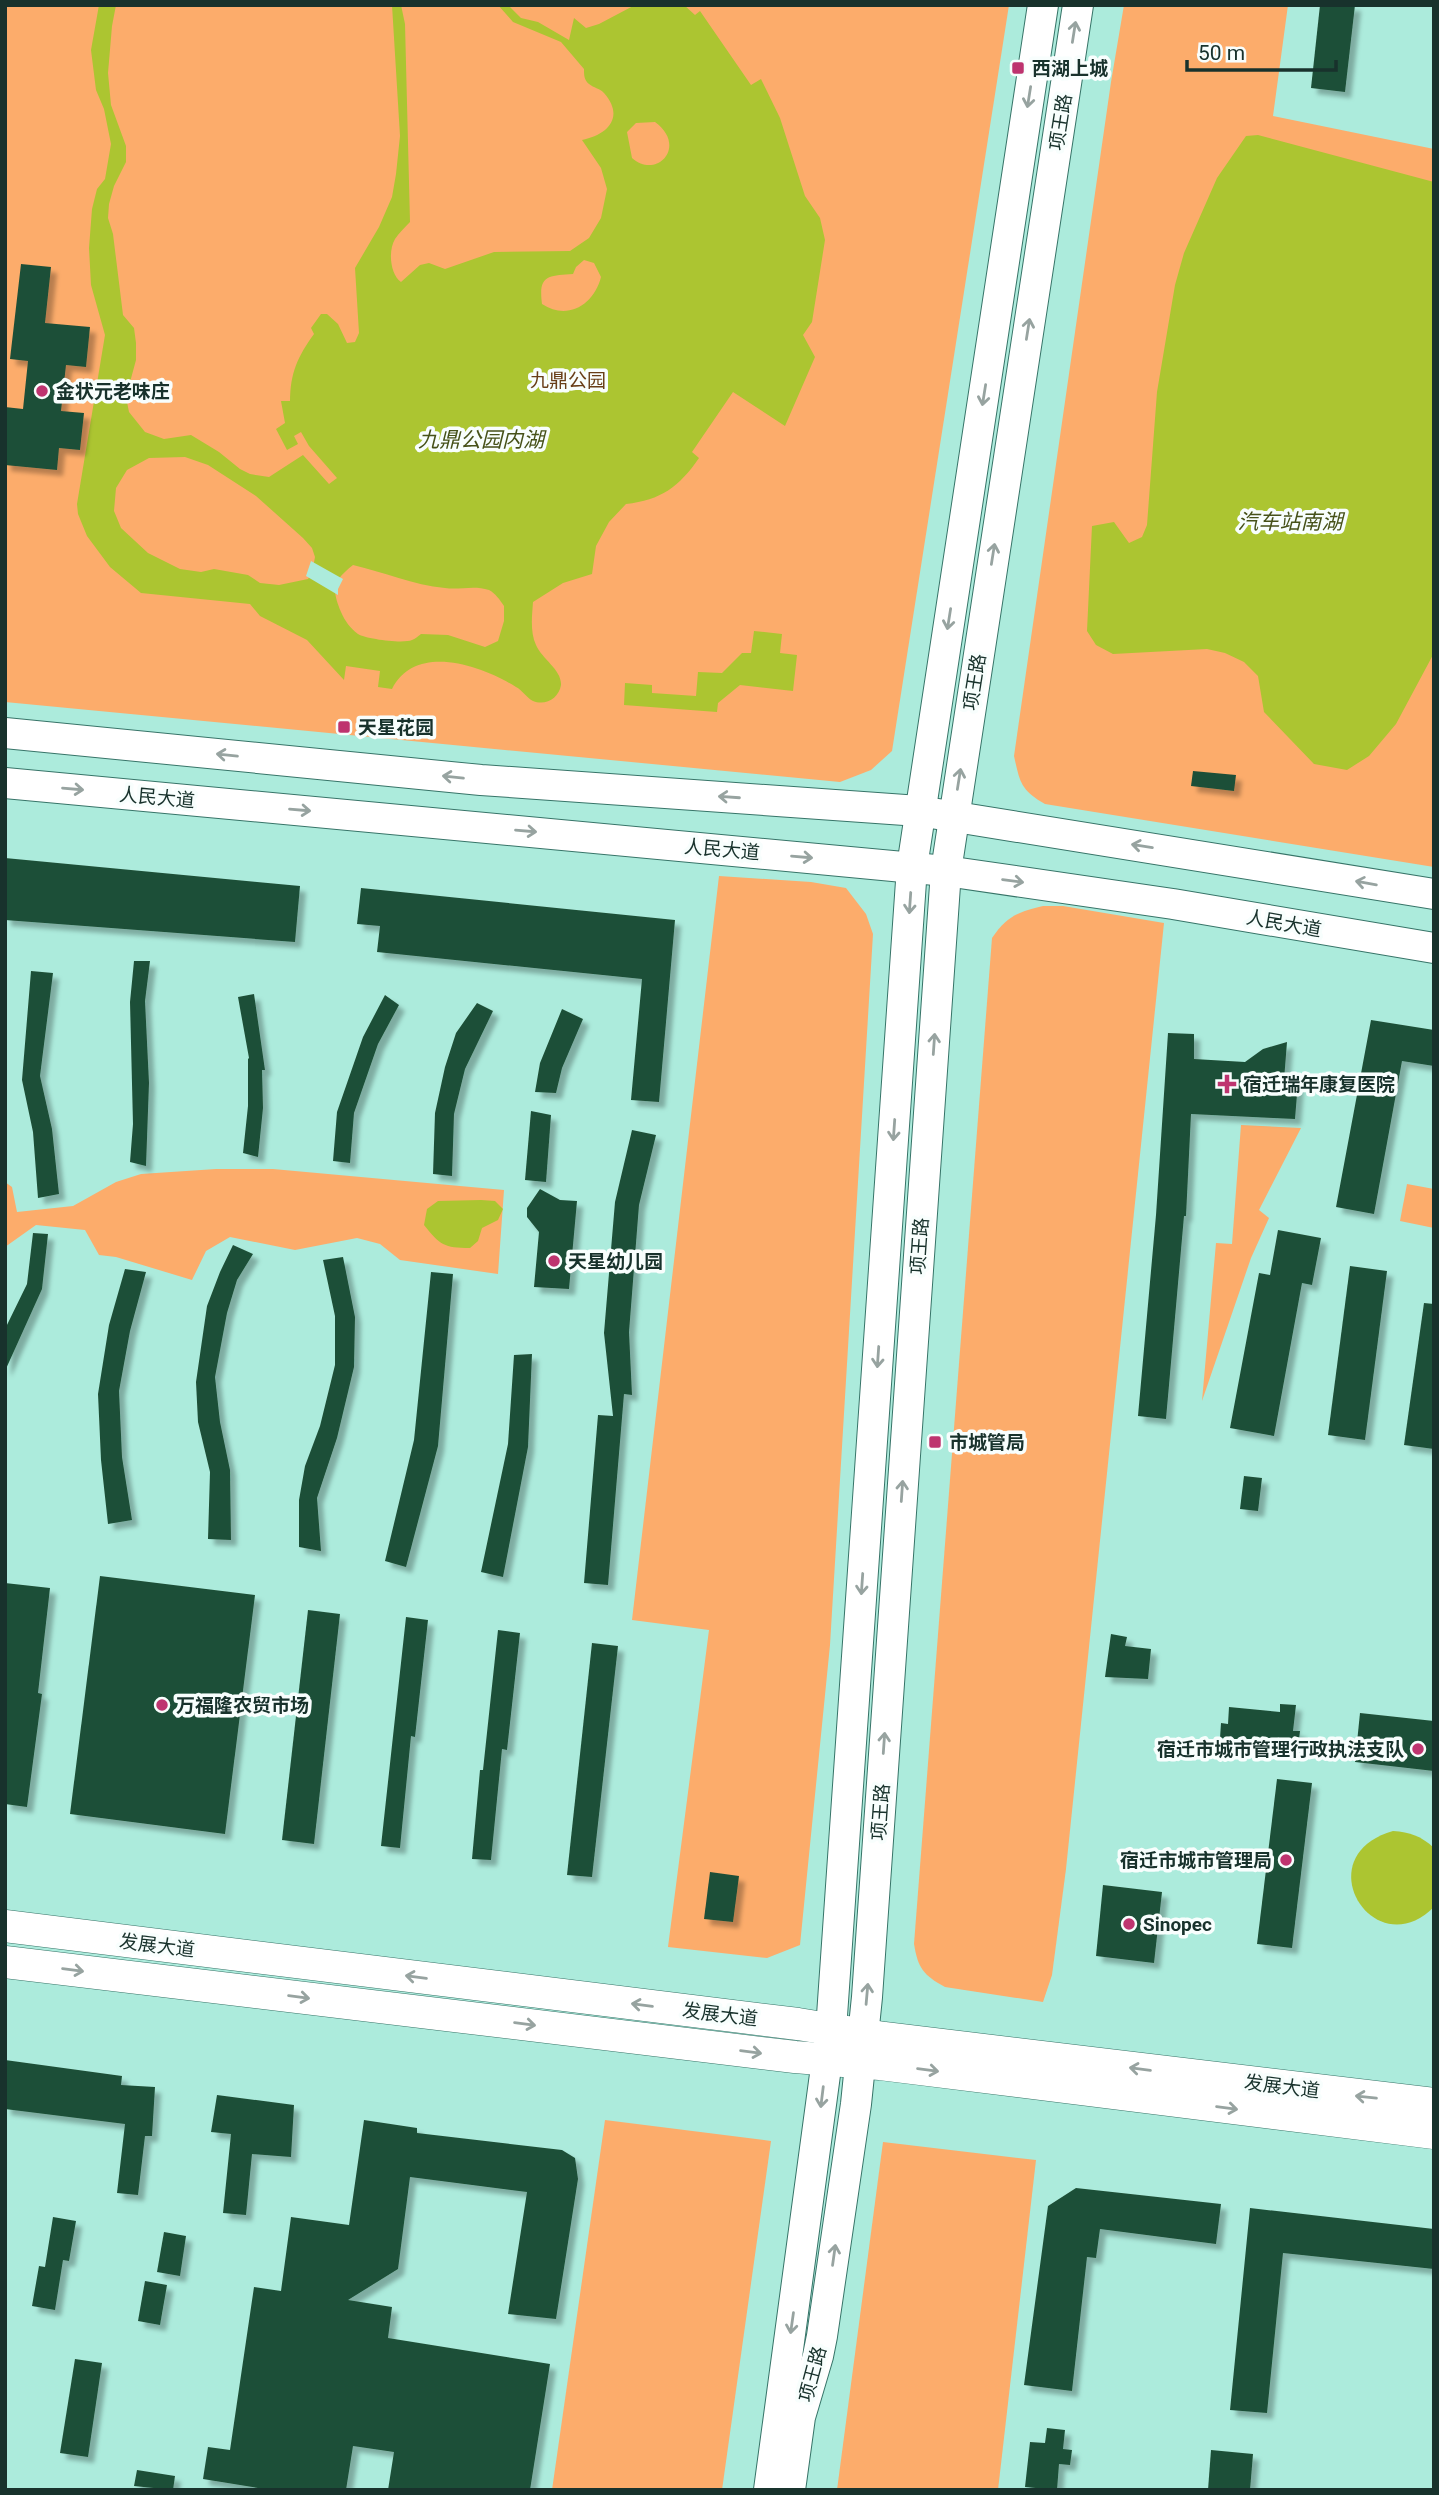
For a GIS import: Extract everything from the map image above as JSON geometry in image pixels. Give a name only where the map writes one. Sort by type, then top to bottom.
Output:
[{"type":"main road","name":"项王路","points":[[769,2490],[829,2045],[912,867],[1042,5]]},
{"type":"main road","name":"项王路","points":[[790,2490],[800,2417],[822,2336],[861,2048],[946,871],[1078,5]]},
{"type":"main road","points":[[5,733],[481,779],[919,811],[1434,894]]},
{"type":"main road","name":"人民大道","points":[[5,783],[912,867],[1173,904],[1434,948]]},
{"type":"main road","name":"发展大道","points":[[5,1926],[829,2045],[1434,2104]]},
{"type":"main road","name":"发展大道","points":[[5,1962],[781,2056],[829,2045]]},
{"type":"main road","name":"发展大道","points":[[861,2048],[1434,2133]]},
{"type":"green space","name":"九鼎公园","points":[[5,5],[1009,5],[892,751],[871,770],[840,782],[5,702]]},
{"type":"green space","points":[[1124,5],[1288,5],[1273,116],[1434,149],[1434,867],[1045,804],[1026,790],[1020,779],[1014,756]]},
{"type":"green space","points":[[719,876],[811,882],[846,888],[866,914],[873,934],[830,1645],[800,1945],[767,1958],[668,1947],[709,1630],[632,1620]]},
{"type":"green space","points":[[1043,906],[1063,906],[1164,923],[1066,1869],[1052,1975],[1043,2002],[945,1987],[931,1979],[923,1970],[914,1944],[992,938],[1014,916]]},
{"type":"green space","points":[[1241,1125],[1301,1128],[1259,1210],[1269,1218],[1251,1258],[1202,1401],[1216,1243],[1232,1244]]},
{"type":"green space","points":[[216,1169],[273,1169],[504,1190],[498,1274],[400,1260],[380,1244],[357,1238],[295,1250],[230,1237],[206,1251],[192,1280],[116,1257],[99,1255],[85,1230],[36,1225],[5,1247],[5,1182],[12,1187],[17,1212],[73,1206],[116,1182],[141,1174]]},
{"type":"green space","points":[[1407,1184],[1434,1189],[1434,1228],[1400,1221]]},
{"type":"green space","points":[[605,2120],[771,2141],[722,2490],[552,2490]]},
{"type":"green space","points":[[883,2142],[1036,2160],[998,2490],[837,2490]]},
{"type":"water","name":"九鼎公园内湖","points":[[99,5],[116,5],[108,73],[111,105],[126,146],[126,162],[114,186],[108,218],[113,234],[123,315],[134,328],[136,343],[136,360],[126,397],[129,412],[145,432],[164,439],[191,435],[250,474],[269,477],[303,455],[329,484],[337,478],[309,446],[301,432],[294,436],[298,444],[287,450],[276,429],[285,423],[281,401],[290,401],[296,365],[314,334],[311,328],[321,314],[327,314],[338,324],[347,343],[355,342],[359,333],[355,268],[379,227],[392,197],[400,136],[392,5],[401,5],[405,24],[410,222],[395,239],[391,256],[394,274],[401,282],[420,265],[429,263],[445,269],[494,252],[570,251],[589,238],[601,218],[607,189],[601,168],[582,140],[599,134],[611,124],[613,110],[610,102],[602,91],[587,82],[584,69],[561,42],[513,22],[498,5],[508,5],[521,18],[538,22],[569,40],[574,18],[586,28],[635,5],[684,5],[695,15],[700,11],[751,85],[761,79],[780,118],[805,196],[820,218],[825,240],[812,322],[803,335],[815,357],[785,426],[733,392],[692,452],[699,458],[684,477],[659,495],[626,504],[609,522],[596,546],[592,574],[563,583],[533,602],[534,640],[558,674],[561,685],[558,694],[551,700],[533,701],[502,679],[450,662],[417,666],[403,675],[392,689],[378,687],[380,671],[346,666],[344,680],[307,640],[260,616],[250,604],[141,593],[110,567],[87,536],[77,504],[105,335],[91,285],[89,248],[92,209],[97,189],[105,179],[111,144],[104,109],[96,90],[91,50]],"holes":[[[655,122],[665,131],[669,150],[659,163],[642,164],[632,158],[627,132],[636,123]],[[584,260],[594,263],[601,277],[586,302],[570,310],[561,311],[542,304],[544,282],[552,276],[573,274]],[[185,457],[208,465],[256,496],[312,548],[315,557],[308,579],[279,585],[260,583],[248,575],[214,569],[201,572],[180,569],[148,553],[121,528],[114,511],[116,488],[127,470],[149,458]],[[353,565],[433,586],[489,590],[504,606],[504,621],[498,641],[485,647],[448,635],[421,634],[412,640],[401,641],[362,636],[350,627],[336,597],[336,586]]]},
{"type":"water","name":"汽车站南湖","points":[[1258,135],[1434,182],[1434,653],[1396,724],[1369,756],[1347,770],[1314,764],[1264,712],[1258,676],[1244,662],[1225,653],[1207,649],[1113,654],[1096,645],[1087,631],[1092,526],[1114,522],[1129,543],[1142,537],[1147,525],[1157,392],[1175,285],[1184,253],[1217,178],[1246,136]]},
{"type":"water","points":[[754,631],[782,634],[780,653],[797,655],[793,691],[740,685],[718,703],[717,712],[624,705],[625,683],[652,685],[652,693],[696,696],[698,672],[722,673],[742,653],[751,653]]},
{"type":"water","points":[[438,1201],[495,1201],[503,1209],[498,1220],[482,1228],[478,1241],[470,1248],[443,1244],[424,1225],[427,1209]]},
{"type":"water","points":[[1393,1831],[1415,1835],[1434,1848],[1434,1907],[1411,1922],[1390,1924],[1371,1916],[1358,1901],[1351,1882],[1354,1862],[1367,1844]]},
{"type":"pier","points":[[311,561],[343,579],[338,595],[306,576]]},
{"type":"building","points":[[1320,5],[1355,5],[1345,92],[1311,88]]},
{"type":"building","points":[[21,264],[51,267],[45,323],[90,327],[86,367],[66,365],[61,411],[84,413],[80,450],[59,448],[57,470],[5,465],[5,407],[23,409],[28,361],[10,359]]},
{"type":"building","points":[[1193,771],[1236,775],[1234,791],[1191,786]]},
{"type":"building","points":[[5,858],[300,886],[295,942],[5,920]]},
{"type":"building","points":[[361,888],[675,920],[659,1102],[631,1100],[642,979],[377,952],[380,926],[357,924]]},
{"type":"building","points":[[134,961],[150,961],[145,1001],[149,1083],[146,1166],[130,1162],[133,1124],[130,1002]]},
{"type":"building","points":[[31,971],[53,973],[40,1076],[52,1129],[59,1194],[38,1198],[33,1132],[22,1080]]},
{"type":"building","points":[[254,994],[265,1070],[262,1070],[263,1108],[258,1157],[243,1153],[249,1058],[238,997]]},
{"type":"building","points":[[385,995],[399,1005],[378,1044],[354,1113],[350,1163],[333,1161],[337,1112],[363,1037]]},
{"type":"building","points":[[477,1003],[493,1011],[465,1069],[454,1114],[452,1176],[433,1174],[435,1113],[445,1067],[456,1033]]},
{"type":"building","points":[[562,1009],[583,1019],[562,1068],[556,1093],[535,1092],[540,1063]]},
{"type":"building","points":[[1371,1020],[1434,1030],[1434,1066],[1402,1061],[1374,1214],[1336,1207]]},
{"type":"building","points":[[1168,1033],[1194,1034],[1194,1059],[1245,1062],[1263,1049],[1287,1042],[1284,1080],[1298,1082],[1295,1119],[1191,1114],[1186,1216],[1166,1419],[1138,1416],[1156,1215]]},
{"type":"building","points":[[531,1111],[551,1115],[546,1182],[525,1180]]},
{"type":"building","points":[[632,1130],[656,1135],[639,1205],[629,1332],[632,1395],[624,1394],[608,1585],[584,1583],[598,1415],[613,1416],[604,1333],[615,1202]]},
{"type":"building","name":"天星幼儿园","points":[[540,1189],[560,1200],[577,1201],[569,1289],[534,1287],[539,1232],[527,1217],[527,1208]]},
{"type":"building","points":[[1278,1230],[1321,1238],[1312,1285],[1302,1283],[1274,1436],[1230,1428],[1259,1273],[1270,1275]]},
{"type":"building","points":[[33,1233],[48,1234],[42,1289],[5,1371],[5,1329],[27,1284]]},
{"type":"building","points":[[233,1245],[253,1254],[237,1280],[227,1313],[215,1377],[220,1422],[230,1470],[231,1540],[208,1539],[210,1472],[198,1422],[196,1382],[207,1306]]},
{"type":"building","points":[[343,1257],[355,1317],[354,1367],[337,1438],[317,1498],[321,1551],[299,1547],[299,1500],[305,1466],[320,1426],[335,1365],[335,1316],[323,1260]]},
{"type":"building","points":[[1350,1266],[1387,1271],[1365,1440],[1328,1435]]},
{"type":"building","points":[[125,1269],[146,1272],[130,1331],[119,1391],[122,1457],[132,1520],[108,1524],[98,1394],[109,1325]]},
{"type":"building","points":[[431,1272],[453,1274],[438,1446],[406,1567],[385,1561],[414,1440]]},
{"type":"building","points":[[1424,1303],[1434,1304],[1434,1449],[1404,1445]]},
{"type":"building","points":[[532,1354],[528,1447],[503,1577],[481,1572],[508,1444],[514,1355]]},
{"type":"building","points":[[1244,1476],[1262,1478],[1258,1511],[1240,1509]]},
{"type":"building","name":"万福隆农贸市场","points":[[100,1576],[255,1595],[225,1834],[70,1814]]},
{"type":"building","points":[[5,1583],[50,1588],[38,1693],[42,1694],[27,1807],[5,1804]]},
{"type":"building","points":[[308,1610],[340,1614],[314,1844],[282,1840]]},
{"type":"building","points":[[406,1617],[428,1620],[415,1737],[411,1736],[400,1848],[381,1846]]},
{"type":"building","points":[[498,1630],[520,1633],[507,1750],[502,1749],[491,1860],[472,1859],[480,1770],[483,1770]]},
{"type":"building","points":[[1111,1634],[1127,1637],[1125,1646],[1151,1649],[1148,1679],[1105,1677]]},
{"type":"building","points":[[592,1643],[618,1646],[592,1877],[567,1875]]},
{"type":"building","points":[[1280,1704],[1296,1705],[1293,1731],[1300,1731],[1298,1747],[1220,1738],[1221,1723],[1228,1724],[1229,1707],[1280,1712]]},
{"type":"building","points":[[1360,1713],[1434,1721],[1434,1771],[1355,1762]]},
{"type":"building","points":[[1277,1779],[1312,1783],[1292,1948],[1257,1944]]},
{"type":"building","points":[[710,1872],[739,1876],[733,1922],[704,1919]]},
{"type":"building","name":"Sinopec","points":[[1103,1885],[1162,1892],[1154,1963],[1096,1956]]},
{"type":"building","points":[[5,2060],[122,2076],[121,2085],[155,2087],[152,2136],[145,2136],[138,2195],[117,2193],[125,2124],[5,2109]]},
{"type":"building","points":[[217,2095],[294,2105],[291,2157],[252,2154],[246,2215],[223,2213],[231,2134],[211,2132]]},
{"type":"building","points":[[364,2120],[417,2128],[417,2133],[562,2150],[575,2158],[578,2179],[556,2319],[508,2314],[527,2192],[410,2177],[398,2269],[348,2300],[392,2307],[388,2338],[550,2364],[530,2490],[388,2490],[394,2452],[353,2446],[346,2490],[270,2490],[203,2479],[208,2447],[230,2450],[254,2287],[281,2291],[291,2217],[349,2225]]},
{"type":"building","points":[[1076,2188],[1221,2204],[1216,2244],[1100,2229],[1096,2258],[1087,2257],[1072,2391],[1024,2385],[1048,2206]]},
{"type":"building","points":[[1250,2208],[1434,2229],[1434,2269],[1283,2253],[1267,2413],[1230,2410]]},
{"type":"building","points":[[53,2217],[76,2221],[69,2261],[63,2260],[55,2310],[32,2306],[39,2266],[45,2267]]},
{"type":"building","points":[[164,2232],[186,2236],[180,2276],[157,2272]]},
{"type":"building","points":[[145,2281],[167,2285],[160,2325],[138,2321]]},
{"type":"building","points":[[75,2359],[102,2363],[88,2457],[60,2453]]},
{"type":"building","points":[[1047,2428],[1065,2430],[1063,2449],[1072,2450],[1070,2465],[1059,2464],[1057,2490],[1025,2487],[1030,2442],[1045,2443]]},
{"type":"building","points":[[1211,2450],[1253,2454],[1250,2490],[1208,2490]]},
{"type":"building","points":[[137,2470],[175,2476],[173,2490],[134,2486]]},
{"type":"place","name":"西湖上城","points":[[1018,68]]},
{"type":"place","name":"金状元老味庄","points":[[42,391]]},
{"type":"place","name":"天星花园","points":[[344,727]]},
{"type":"place","name":"宿迁瑞年康复医院","points":[[1227,1084]]},
{"type":"place","name":"天星幼儿园","points":[[554,1261]]},
{"type":"place","name":"市城管局","points":[[935,1442]]},
{"type":"place","name":"万福隆农贸市场","points":[[162,1705]]},
{"type":"place","name":"宿迁市城市管理行政执法支队","points":[[1418,1749]]},
{"type":"place","name":"宿迁市城市管理局","points":[[1286,1860]]},
{"type":"place","name":"Sinopec","points":[[1129,1924]]}]
